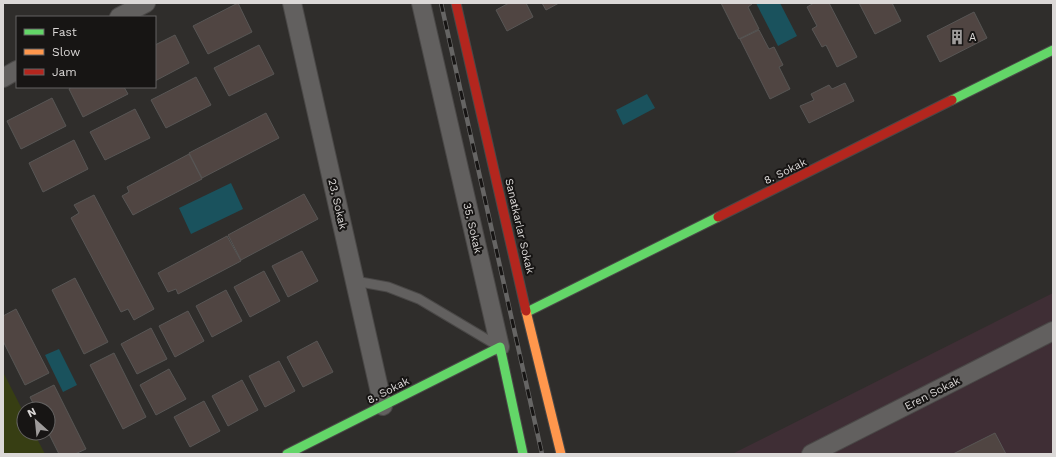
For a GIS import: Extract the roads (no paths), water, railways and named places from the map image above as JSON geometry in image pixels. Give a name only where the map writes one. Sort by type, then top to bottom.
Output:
[{"type":"street","points":[[121,16],[146,3]]},
{"type":"street","name":"23. Sokak","points":[[292,3],[382,406]]},
{"type":"street","name":"35. Sokak","points":[[421,3],[523,454]]},
{"type":"street","name":"Sanatkarlar Sokak","points":[[456,3],[561,454]]},
{"type":"street","name":"8. Sokak","points":[[527,312],[1053,50]]},
{"type":"street","points":[[3,78],[16,71]]},
{"type":"street","name":"Eren Sokak","points":[[811,454],[1053,331]]},
{"type":"street","name":"8. Sokak","points":[[287,454],[500,347]]},
{"type":"lane","points":[[355,281],[388,287],[419,299],[500,347]]},
{"type":"water","points":[[756,3],[780,3],[797,36],[778,46]]},
{"type":"water","points":[[647,94],[655,108],[623,125],[616,110]]},
{"type":"water","points":[[231,183],[243,209],[191,234],[179,208]]},
{"type":"water","points":[[59,349],[77,385],[63,392],[45,355]]},
{"type":"railway","points":[[441,3],[542,454]]},
{"type":"place","name":"A","points":[[957,37]]}]
